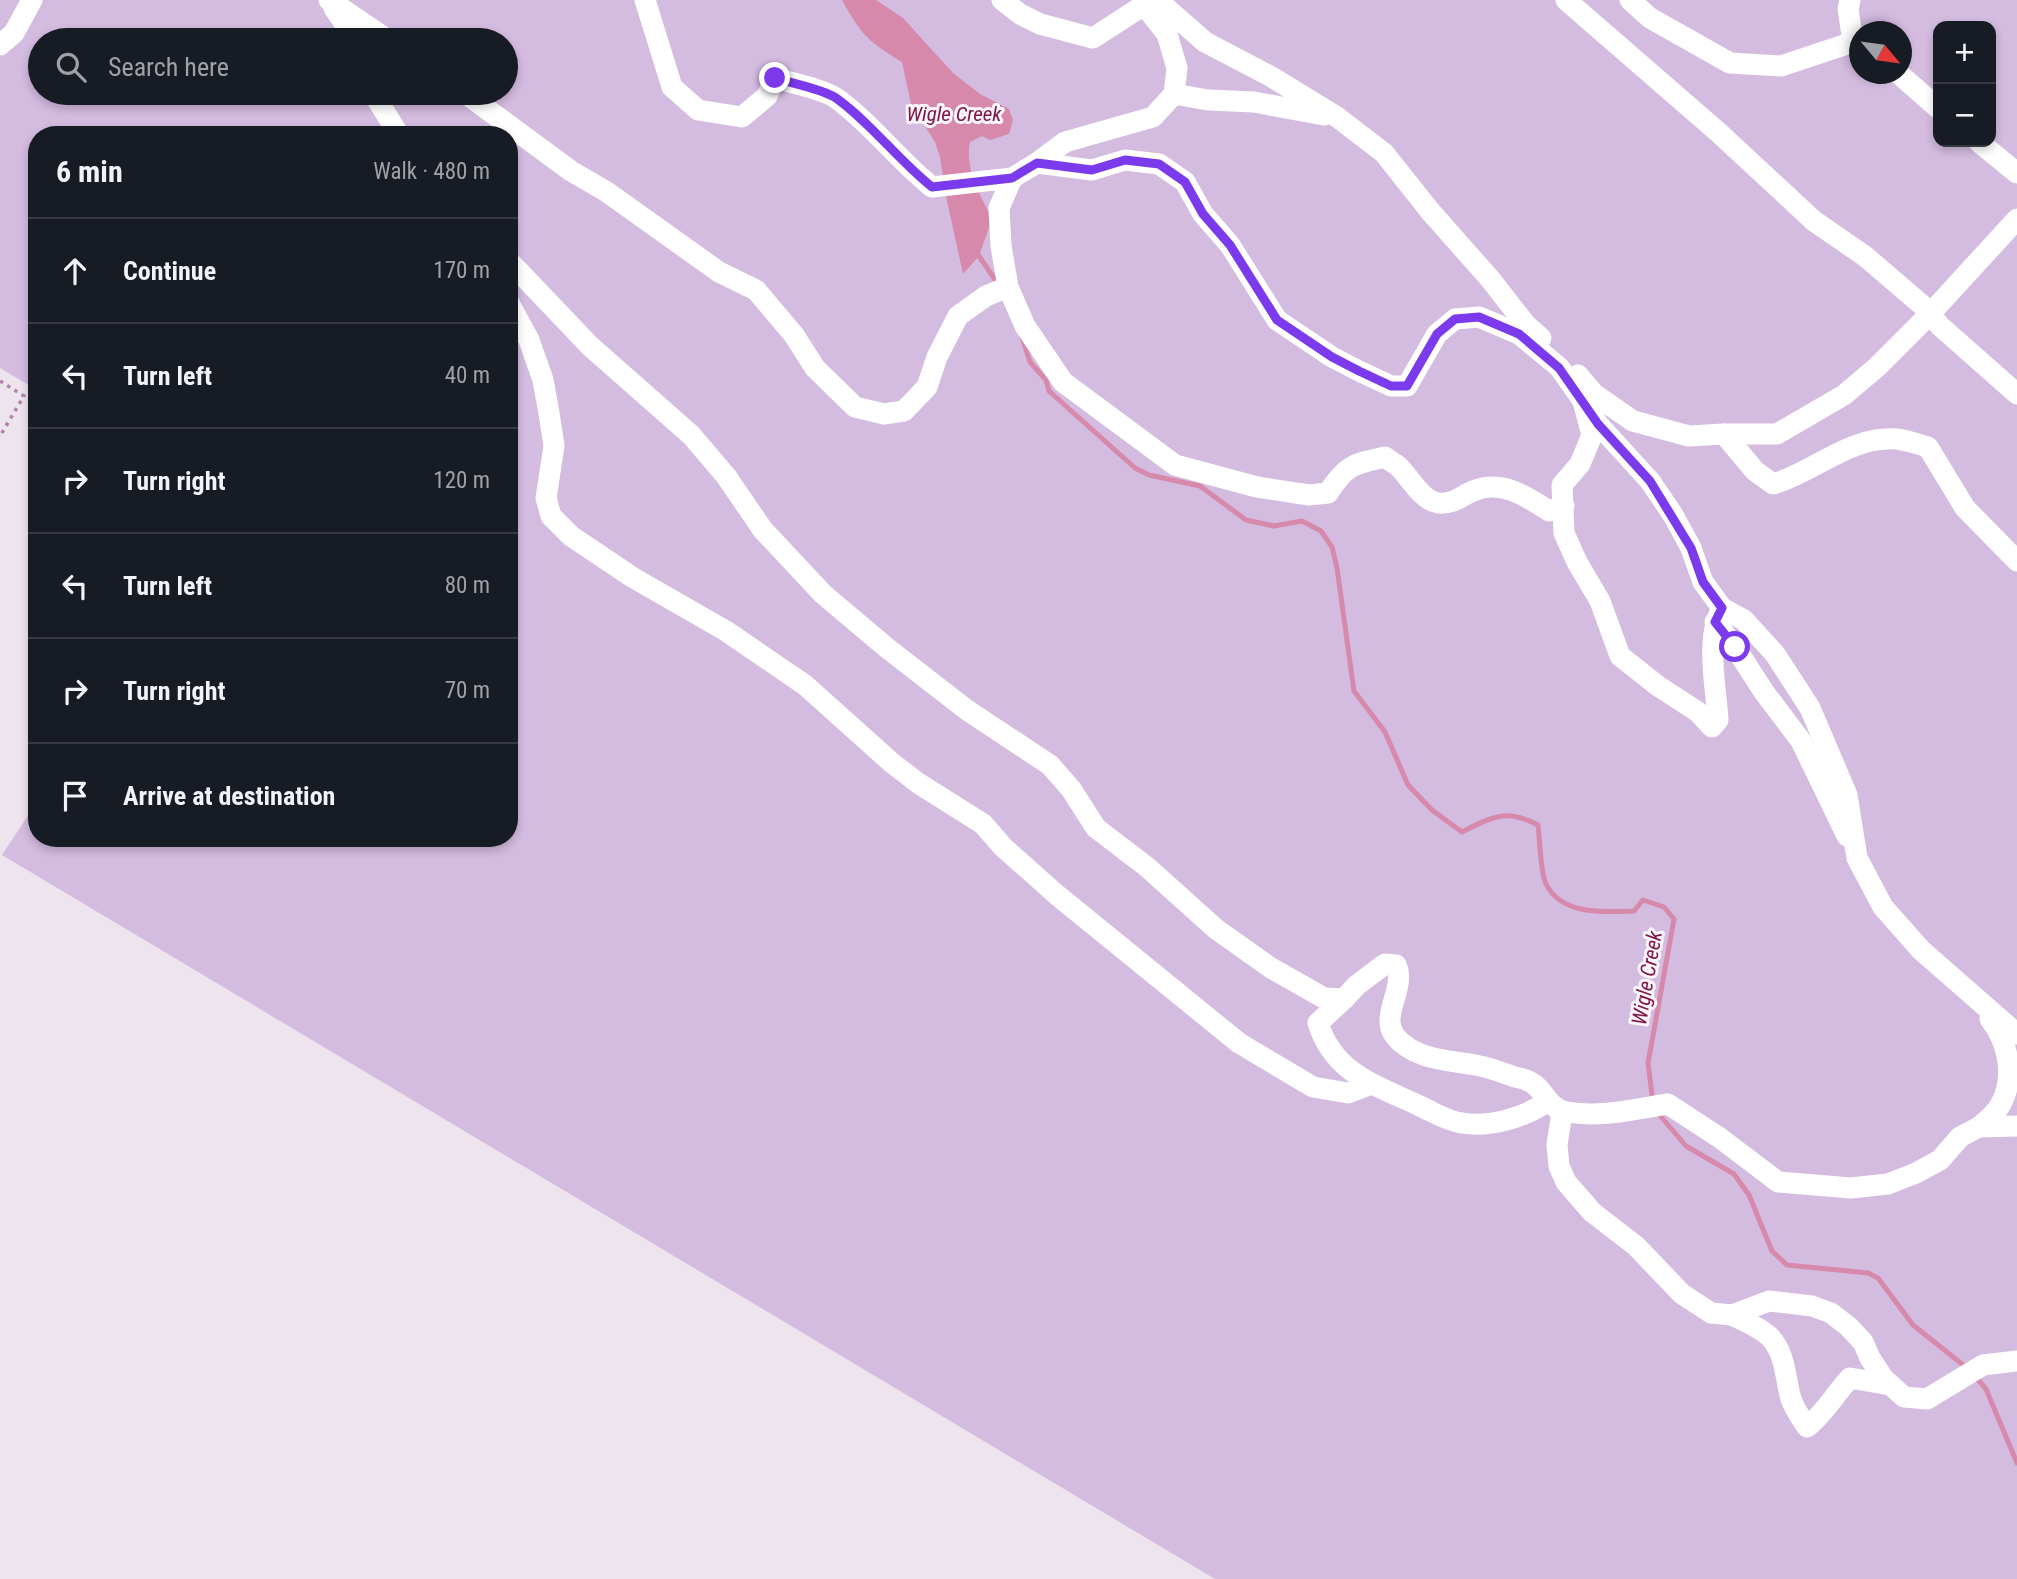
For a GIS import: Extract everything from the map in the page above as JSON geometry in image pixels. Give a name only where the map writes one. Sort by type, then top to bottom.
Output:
[{"type":"street","points":[[0,45],[14,33],[32,0]]},
{"type":"street","points":[[329,0],[347,28]]},
{"type":"street","points":[[329,0],[370,28]]},
{"type":"street","points":[[645,0],[671,87],[698,110],[742,117],[767,96],[775,78],[834,96],[883,139],[911,171],[932,187],[1012,178],[1065,142],[1153,117],[1174,94],[1177,68],[1167,34],[1144,5]]},
{"type":"street","points":[[1002,0],[1020,14],[1040,24],[1093,38],[1144,5],[1163,5],[1205,42],[1270,76],[1337,117],[1384,153],[1430,211],[1491,279],[1526,325],[1563,358],[1594,394],[1633,421],[1689,436],[1777,434],[1844,396],[1930,314],[2017,219]]},
{"type":"street","points":[[1566,0],[1718,132],[1814,221],[1866,257],[1922,305],[1940,326],[2017,394]]},
{"type":"street","points":[[1630,0],[1650,18],[1730,63],[1781,66],[1849,46]]},
{"type":"street","points":[[1850,0],[1848,9],[1851,21]]},
{"type":"street","points":[[1912,83],[1933,103]]},
{"type":"street","points":[[1174,94],[1208,100],[1265,103],[1337,117]]},
{"type":"street","points":[[380,105],[393,126]]},
{"type":"street","points":[[481,105],[510,126]]},
{"type":"street","points":[[518,132],[719,272],[756,290],[794,335],[815,368],[855,407],[884,414],[904,411],[927,387],[937,357],[958,316],[986,296],[1008,287]]},
{"type":"street","points":[[1985,147],[2017,173]]},
{"type":"street","points":[[1037,163],[1092,170],[1125,160],[1159,164],[1185,182],[1203,214],[1230,245],[1277,320],[1332,357],[1391,386],[1407,386],[1437,334],[1455,319],[1479,317],[1519,334],[1559,368],[1598,424],[1650,481],[1673,515],[1691,548],[1703,582],[1735,647],[1764,692],[1801,741],[1883,906],[1921,950],[2017,1034]]},
{"type":"street","points":[[1012,178],[999,208],[1001,246],[1008,287],[1025,326],[1063,382],[1175,465],[1257,487],[1309,495],[1328,493],[1339,476],[1356,463],[1385,457],[1399,467],[1416,487],[1435,503],[1453,503],[1475,490],[1502,486],[1549,511],[1564,506]]},
{"type":"street","points":[[518,270],[590,346],[691,435],[726,476],[763,530],[823,594],[967,710],[1050,765],[1071,789],[1096,828],[1147,867],[1216,929],[1271,968],[1324,998],[1344,999]]},
{"type":"street","points":[[518,320],[529,340],[543,380],[555,446],[546,498],[551,516],[571,536],[632,577],[726,631],[805,685],[892,763],[918,783],[983,824],[1003,847],[1057,895],[1239,1043],[1313,1087],[1348,1093],[1369,1084]]},
{"type":"street","points":[[1583,401],[1592,435],[1580,464],[1562,485],[1564,533],[1600,601],[1620,656],[1658,686],[1698,712],[1712,727],[1718,720],[1713,648],[1718,615]]},
{"type":"street","points":[[1724,434],[1755,471],[1773,484],[1792,479],[1845,449],[1875,440],[1898,439],[1928,447],[1965,508],[2017,561]]},
{"type":"street","points":[[1718,615],[1744,620],[1775,654],[1810,708],[1847,795],[1857,858]]},
{"type":"street","points":[[1555,1106],[1495,1122],[1462,1123],[1437,1115],[1369,1084],[1347,1067],[1323,1040],[1318,1023],[1357,985],[1385,964],[1396,965],[1400,973],[1389,1018],[1394,1035],[1408,1048],[1429,1056],[1483,1066],[1534,1084],[1555,1106],[1583,1115],[1668,1104],[1720,1138],[1778,1182],[1851,1188],[1888,1184],[1940,1160],[1960,1137],[1979,1127],[1998,1108],[2008,1088],[2008,1056],[2001,1033],[1974,998]]},
{"type":"street","points":[[1555,1106],[1559,1166],[1566,1182],[1592,1212],[1636,1246],[1682,1294],[1711,1313],[1732,1315],[1770,1337],[1782,1356],[1797,1413],[1807,1427],[1820,1418],[1831,1398],[1850,1378],[1890,1385]]},
{"type":"street","points":[[1979,1127],[2017,1126]]},
{"type":"street","points":[[1732,1315],[1769,1301],[1801,1304],[1831,1314],[1863,1342],[1870,1359],[1883,1378],[1903,1397],[1927,1399],[1983,1365],[2017,1361]]},
{"type":"path","points":[[0,381],[24,396],[0,436]]},
{"type":"shaded area","points":[[0,0],[2017,0],[2017,1579],[1215,1579],[2,855],[28,816],[28,847],[518,847],[518,126],[28,126],[28,385],[0,368]]},
{"type":"water","name":"Wigle Creek","points":[[842,0],[876,0],[903,18],[953,73],[980,94],[1009,109],[1013,120],[1009,134],[990,140],[982,136],[970,142],[971,172],[992,219],[979,256],[963,274],[940,157],[935,142],[911,104],[902,62],[867,37]]},
{"type":"waterway","name":"Wigle Creek","points":[[979,256],[998,284]]},
{"type":"waterway","name":"Wigle Creek","points":[[1022,337],[1030,362],[1046,380],[1049,391],[1135,468],[1149,475],[1200,486],[1246,520],[1274,526],[1302,521],[1321,531],[1332,547],[1337,568],[1354,691],[1385,732],[1408,785],[1432,810],[1462,832],[1499,816],[1517,817],[1538,825],[1541,864],[1546,884],[1562,902],[1573,907],[1598,911],[1634,911],[1643,900],[1664,907],[1674,919],[1648,1063],[1653,1103]]},
{"type":"waterway","name":"Wigle Creek","points":[[1657,1112],[1686,1146],[1734,1174],[1749,1195],[1772,1251],[1787,1265],[1868,1273],[1878,1278],[1913,1325],[1967,1368]]},
{"type":"waterway","name":"Wigle Creek","points":[[1974,1375],[1986,1389],[2017,1463]]},
{"type":"route","points":[[775,78],[834,96],[883,139],[911,171],[932,187],[1012,178],[1037,163],[1092,170],[1125,160],[1159,164],[1185,182],[1203,214],[1230,245],[1277,320],[1332,357],[1391,386],[1407,386],[1437,334],[1455,319],[1479,317],[1519,334],[1559,368],[1598,424],[1650,481],[1691,548],[1703,582],[1722,608],[1715,622],[1735,647]]}]
